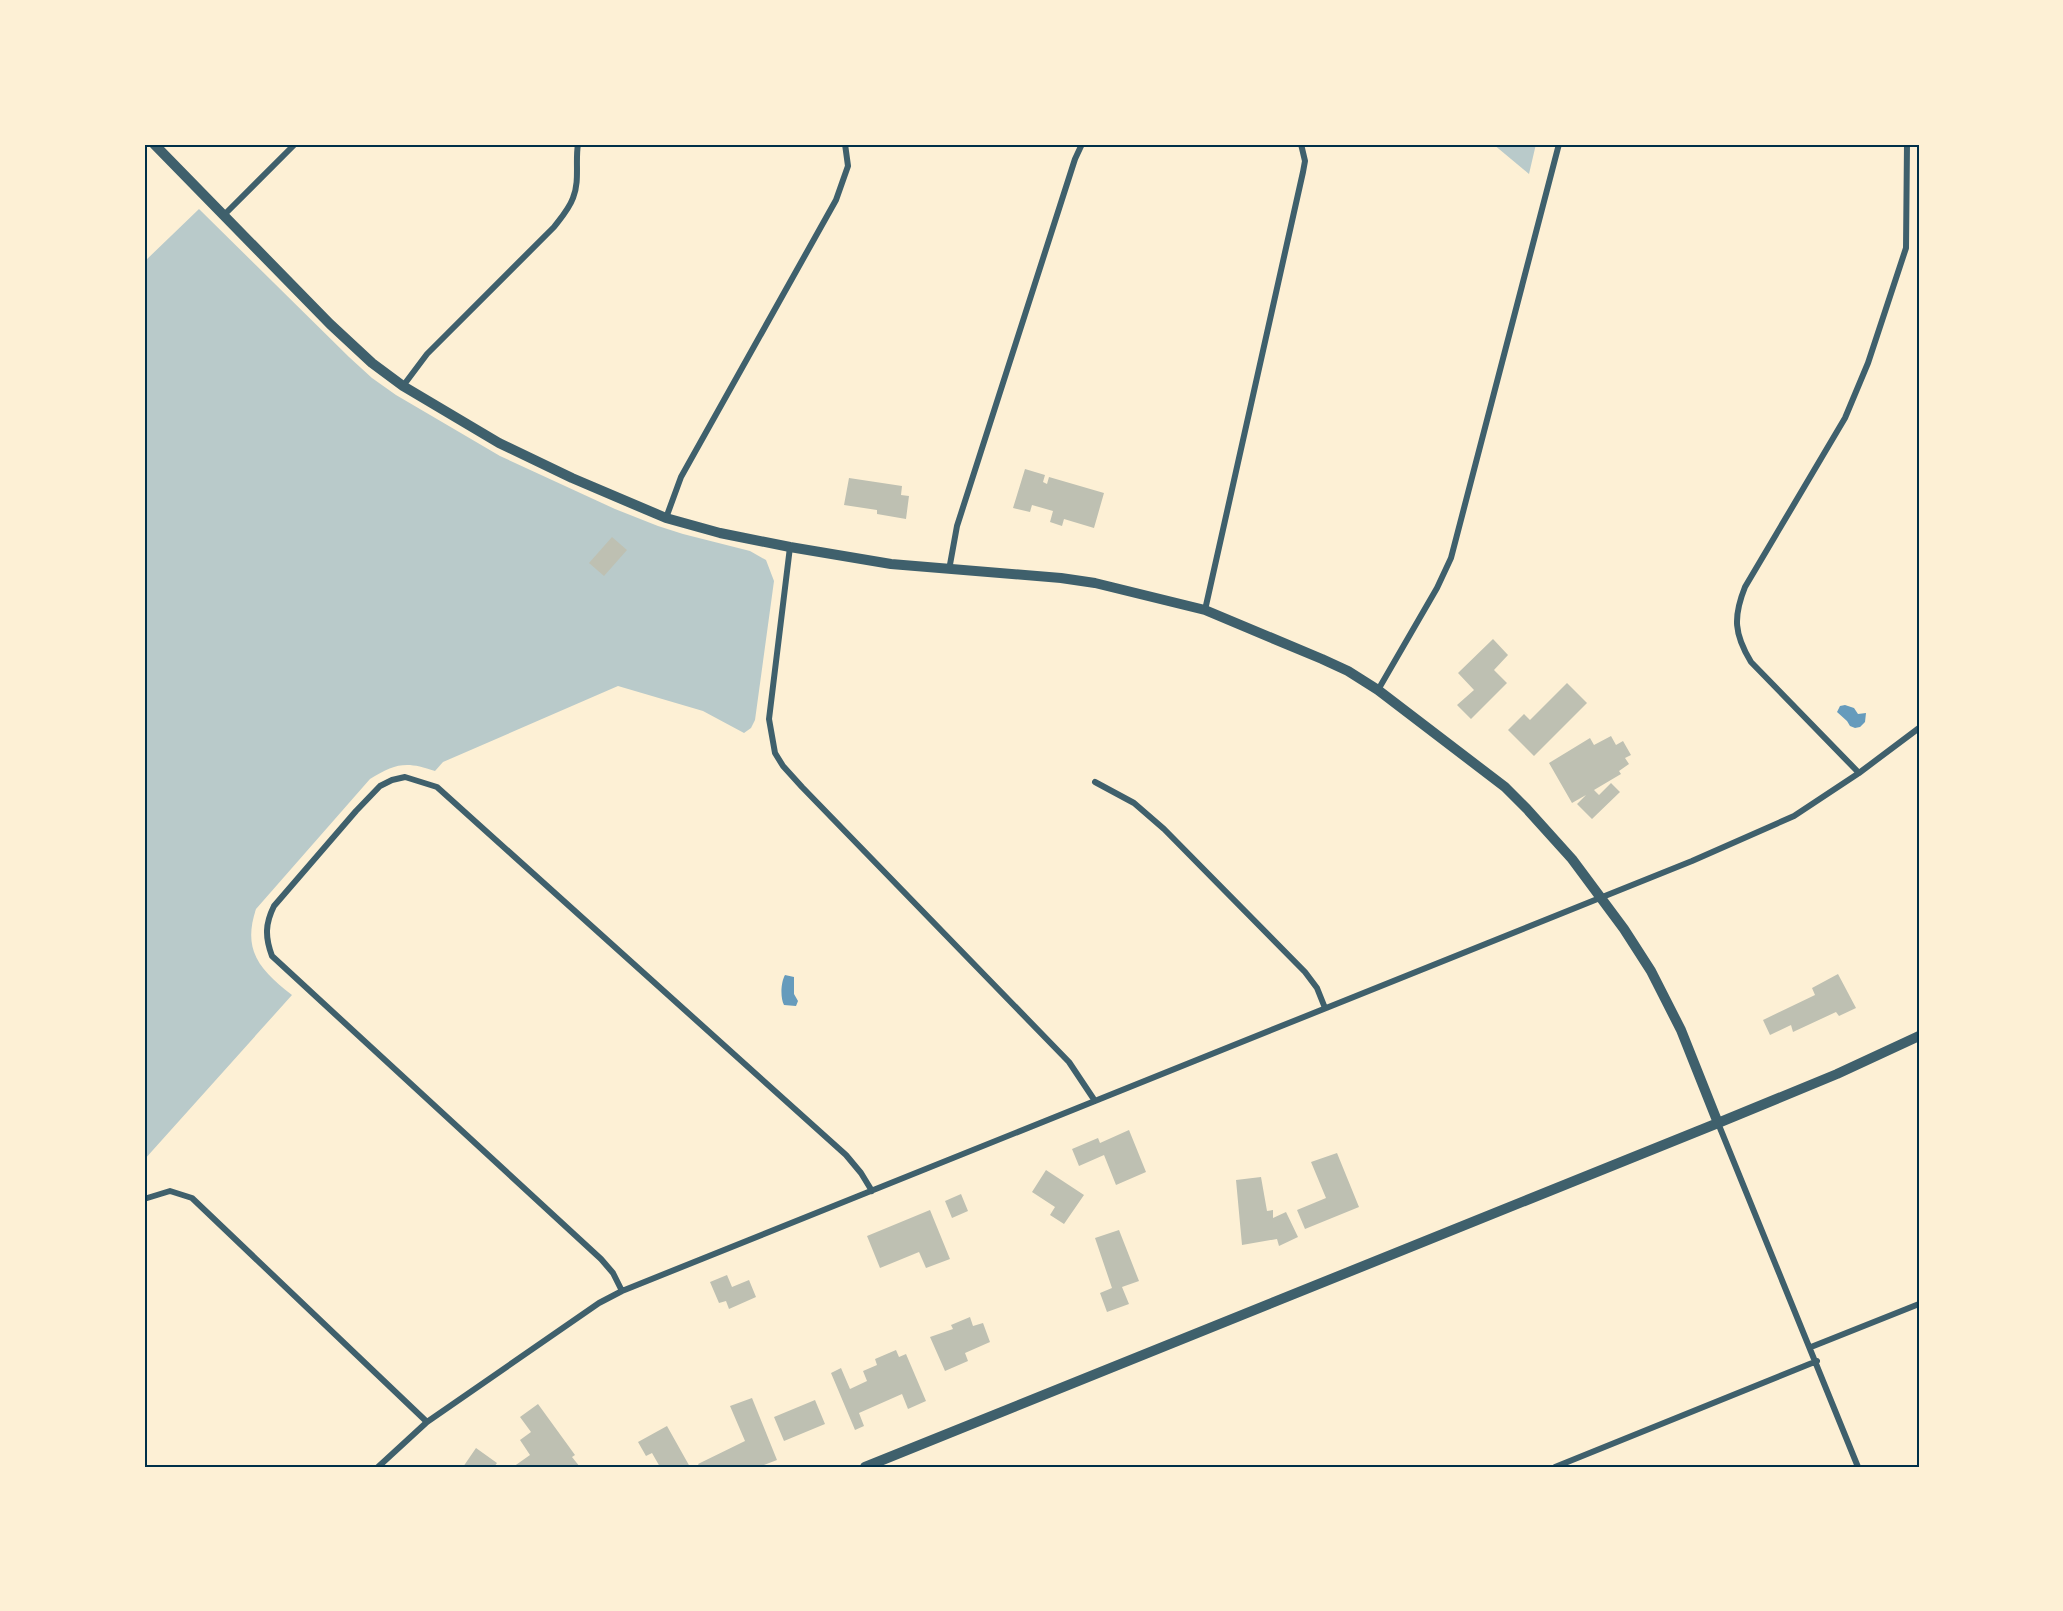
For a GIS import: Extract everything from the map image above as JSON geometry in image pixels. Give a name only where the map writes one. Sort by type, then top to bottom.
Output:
[{"type":"street","points":[[154,144],[330,324],[372,363],[403,386],[526,457],[666,518],[720,533],[891,564],[1095,583],[1205,610],[1348,671],[1378,690],[1505,787],[1566,852],[1600,896],[1651,971],[1681,1030],[1858,1467]]},
{"type":"street","points":[[224,215],[295,144]]},
{"type":"street","points":[[403,386],[427,354],[554,228],[567,211],[576,186],[578,144]]},
{"type":"street","points":[[666,518],[681,477],[836,200],[848,166],[845,144]]},
{"type":"street","points":[[949,570],[957,526],[1075,159],[1082,144]]},
{"type":"street","points":[[1205,610],[1303,172],[1305,161],[1301,144]]},
{"type":"street","points":[[1378,690],[1432,598],[1451,558],[1460,531],[1547,182],[1559,144]]},
{"type":"street","points":[[1859,773],[1751,662],[1742,647],[1737,632],[1737,618],[1739,603],[1745,587],[1845,418],[1868,363],[1906,248],[1907,144]]},
{"type":"street","points":[[790,547],[769,719],[776,753],[783,766],[1069,1062],[1095,1101]]},
{"type":"street","points":[[378,1467],[428,1422],[599,1303],[622,1291],[1600,896],[1692,861],[1794,816],[1859,773],[1919,728]]},
{"type":"street","points":[[622,1291],[613,1273],[601,1259],[272,956],[267,943],[266,929],[267,919],[274,906],[356,811],[380,786],[392,780],[405,777],[437,787],[846,1155],[872,1191]]},
{"type":"street","points":[[1095,782],[1134,803],[1164,828],[1305,972],[1317,988],[1325,1008]]},
{"type":"street","points":[[865,1467],[1718,1123],[1837,1074],[1919,1036]]},
{"type":"street","points":[[144,1199],[170,1191],[192,1198],[428,1422]]},
{"type":"street","points":[[1811,1347],[1919,1304]]},
{"type":"street","points":[[1555,1467],[1816,1361]]},
{"type":"shaded area","points":[[1493,144],[1536,144],[1529,174]]},
{"type":"shaded area","points":[[199,209],[349,357],[372,378],[396,395],[500,456],[615,509],[683,534],[750,551],[766,560],[774,581],[755,720],[751,728],[744,733],[703,711],[618,686],[443,762],[435,771],[401,765],[370,779],[256,909],[251,937],[257,958],[271,977],[292,995],[144,1160],[144,262]]},
{"type":"water","points":[[1840,706],[1854,708],[1858,714],[1866,713],[1865,722],[1860,727],[1850,726],[1837,712]]},
{"type":"water","points":[[785,975],[794,977],[794,994],[798,1001],[796,1006],[784,1005],[782,990]]},
{"type":"building","points":[[1025,469],[1045,475],[1043,482],[1047,484],[1049,477],[1104,493],[1094,528],[1064,519],[1062,526],[1050,522],[1053,511],[1032,505],[1030,512],[1013,508]]},
{"type":"building","points":[[849,478],[902,486],[901,495],[909,496],[906,519],[877,514],[877,510],[844,505]]},
{"type":"building","points":[[612,537],[627,550],[604,576],[589,563]]},
{"type":"building","points":[[1493,639],[1508,655],[1494,670],[1507,683],[1471,719],[1457,705],[1474,690],[1458,673]]},
{"type":"building","points":[[1567,683],[1587,703],[1534,756],[1508,730],[1524,714],[1530,720]]},
{"type":"building","points":[[1611,736],[1616,745],[1623,741],[1631,755],[1625,758],[1629,764],[1619,771],[1621,774],[1594,790],[1599,795],[1611,783],[1620,792],[1592,819],[1577,804],[1586,795],[1572,803],[1549,763],[1590,738],[1594,745]]},
{"type":"building","points":[[1838,974],[1856,1008],[1839,1016],[1836,1012],[1793,1032],[1791,1025],[1770,1035],[1763,1020],[1815,995],[1812,988]]},
{"type":"building","points":[[1129,1130],[1146,1172],[1116,1185],[1104,1155],[1079,1166],[1072,1149],[1098,1138],[1100,1143]]},
{"type":"building","points":[[1337,1153],[1359,1207],[1305,1229],[1297,1210],[1326,1198],[1311,1162]]},
{"type":"building","points":[[1046,1170],[1084,1195],[1064,1224],[1050,1215],[1055,1207],[1032,1192]]},
{"type":"building","points":[[1261,1177],[1267,1211],[1273,1210],[1273,1218],[1286,1212],[1298,1237],[1279,1246],[1277,1239],[1242,1245],[1236,1180]]},
{"type":"building","points":[[961,1194],[968,1211],[952,1218],[945,1201]]},
{"type":"building","points":[[930,1210],[950,1259],[926,1268],[919,1252],[880,1268],[867,1236]]},
{"type":"building","points":[[1119,1230],[1139,1281],[1122,1287],[1129,1304],[1107,1312],[1100,1293],[1112,1288],[1095,1238]]},
{"type":"building","points":[[727,1275],[732,1287],[749,1280],[756,1297],[729,1309],[726,1301],[719,1303],[710,1282]]},
{"type":"building","points":[[970,1317],[973,1326],[983,1323],[990,1342],[965,1353],[968,1361],[945,1371],[930,1337],[953,1329],[951,1325]]},
{"type":"building","points":[[896,1350],[899,1357],[906,1354],[926,1401],[908,1409],[902,1394],[859,1413],[864,1426],[855,1430],[831,1373],[841,1368],[850,1389],[867,1381],[863,1371],[877,1365],[875,1359]]},
{"type":"building","points":[[752,1398],[777,1460],[759,1467],[700,1467],[698,1464],[745,1441],[730,1406]]},
{"type":"building","points":[[815,1400],[825,1424],[784,1441],[774,1417]]},
{"type":"building","points":[[538,1404],[575,1455],[572,1457],[580,1467],[513,1467],[530,1455],[520,1440],[531,1432],[520,1417]]},
{"type":"building","points":[[667,1426],[690,1467],[660,1467],[652,1453],[646,1456],[638,1442]]},
{"type":"building","points":[[476,1448],[497,1463],[494,1467],[463,1467]]}]
